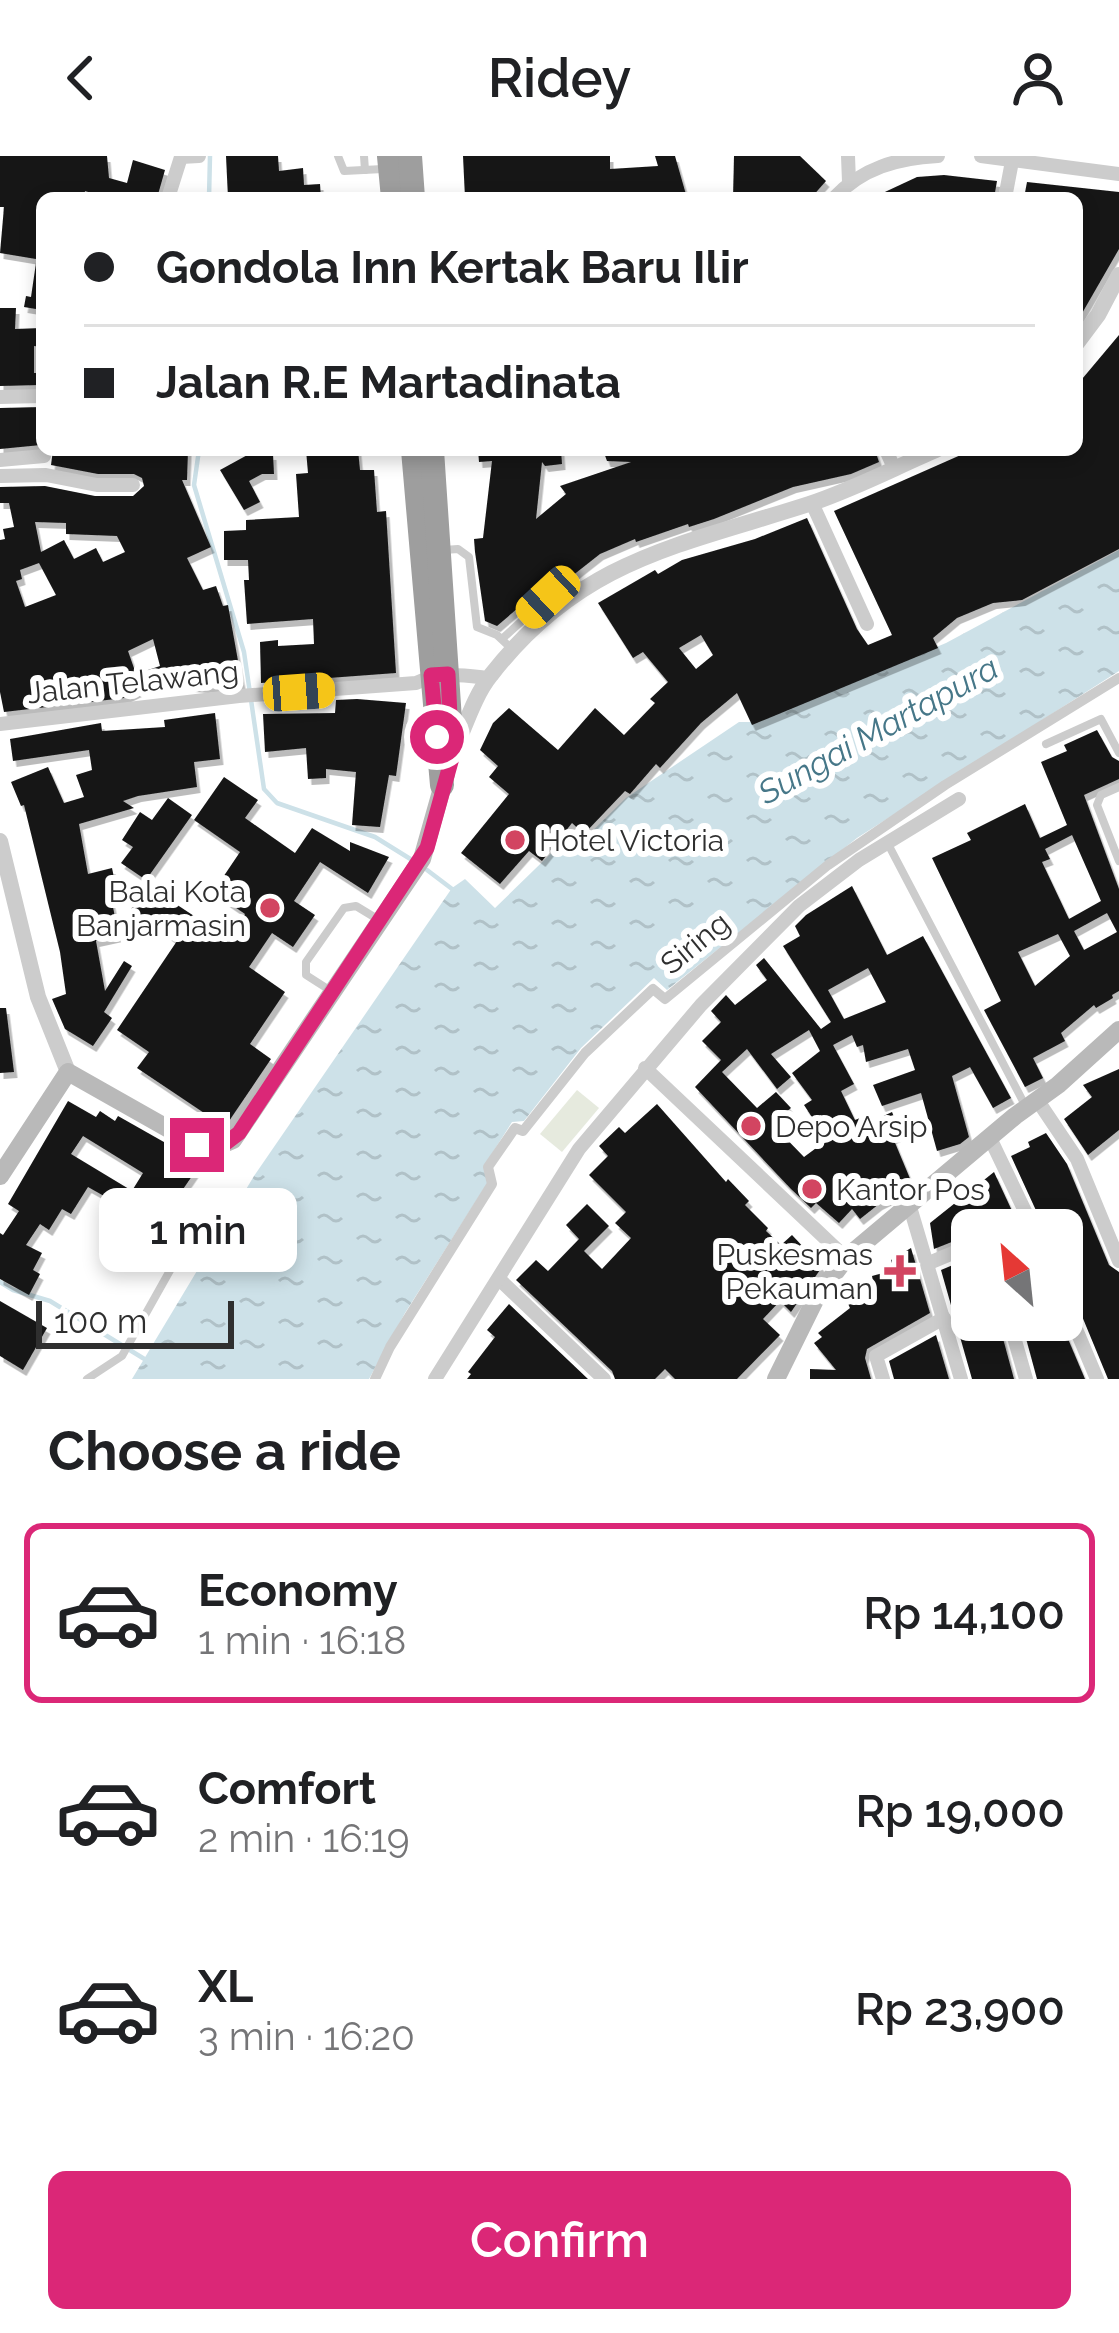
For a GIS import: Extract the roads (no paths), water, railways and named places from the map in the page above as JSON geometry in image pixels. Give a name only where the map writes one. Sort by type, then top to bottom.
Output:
[{"type":"highway","points":[[389,163],[409,192]]},
{"type":"highway","points":[[414,456],[442,785]]},
{"type":"highway","points":[[432,456],[439,550],[435,683],[452,758]]},
{"type":"main road","points":[[0,1176],[68,1072],[197,1145],[218,1149],[239,1133],[427,848],[452,758]]},
{"type":"main road","points":[[776,1379],[816,1298],[846,1258],[1119,1030]]},
{"type":"street","points":[[170,192],[181,157],[199,156]]},
{"type":"street","points":[[848,156],[849,182]]},
{"type":"street","points":[[840,192],[849,182],[906,158],[938,156]]},
{"type":"street","points":[[981,156],[1119,174]]},
{"type":"street","points":[[1006,192],[1012,157]]},
{"type":"street","points":[[1083,335],[1119,275]]},
{"type":"street","points":[[0,397],[36,396]]},
{"type":"street","points":[[0,460],[44,456]]},
{"type":"street","points":[[889,456],[894,468]]},
{"type":"street","points":[[452,758],[508,644],[612,570],[643,555],[812,503],[922,456]]},
{"type":"street","points":[[0,476],[46,475],[97,485],[134,485]]},
{"type":"street","points":[[812,503],[867,624]]},
{"type":"street","points":[[435,683],[488,678]]},
{"type":"street","name":"Siring","points":[[374,1379],[493,1184],[488,1166],[515,1127],[523,1131],[602,1037],[653,989],[665,999],[860,843],[1119,678]]},
{"type":"street","points":[[435,683],[477,702]]},
{"type":"street","name":"Jalan Telawang","points":[[0,724],[238,696],[435,683]]},
{"type":"street","points":[[435,1379],[571,1160],[645,1068],[773,929],[859,860],[959,799]]},
{"type":"street","points":[[0,841],[38,998],[68,1072]]},
{"type":"street","points":[[645,1068],[846,1258]]},
{"type":"street","points":[[1032,1104],[1077,1159],[1119,1261]]},
{"type":"street","points":[[990,1138],[1025,1209]]},
{"type":"street","points":[[910,1207],[961,1379]]},
{"type":"street","points":[[929,1263],[951,1254]]},
{"type":"street","points":[[499,1279],[604,1379]]},
{"type":"street","points":[[883,1379],[876,1356],[944,1318]]},
{"type":"street","points":[[1015,1341],[1026,1379]]},
{"type":"street","points":[[1081,1341],[1097,1379]]},
{"type":"lane","points":[[338,156],[344,171],[389,163]]},
{"type":"lane","points":[[364,156],[389,163]]},
{"type":"lane","points":[[439,550],[458,549],[469,557],[475,622],[508,644],[548,597]]},
{"type":"lane","points":[[1046,745],[1101,719],[1119,754]]},
{"type":"lane","points":[[1119,787],[1101,795],[1097,805],[1119,861]]},
{"type":"lane","points":[[887,843],[1032,1104]]},
{"type":"lane","points":[[332,992],[306,975],[306,962],[344,908],[356,906],[380,920]]},
{"type":"lane","points":[[87,1379],[122,1355],[178,1258]]},
{"type":"water","name":"Sungai Martapura","points":[[1119,550],[1119,671],[857,838],[667,990],[654,978],[581,1048],[524,1121],[512,1122],[484,1166],[488,1182],[369,1379],[132,1379],[254,1176],[452,888],[465,879],[495,908],[569,836],[582,841],[626,798],[739,722],[757,722],[946,643]]},
{"type":"waterway","points":[[209,192],[210,156]]},
{"type":"waterway","points":[[198,456],[194,485],[244,652],[264,789],[277,803],[375,837],[412,860]]},
{"type":"waterway","points":[[427,870],[456,892]]},
{"type":"waterway","points":[[0,1282],[50,1301],[146,1360]]},
{"type":"place","name":"Hotel Victoria","points":[[515,840]]},
{"type":"place","name":"Balai Kota Banjarmasin","points":[[270,908]]},
{"type":"place","name":"Depo Arsip","points":[[751,1126]]},
{"type":"place","name":"Kantor Pos","points":[[812,1189]]},
{"type":"place","name":"Puskesmas Pekauman","points":[[900,1271]]}]
